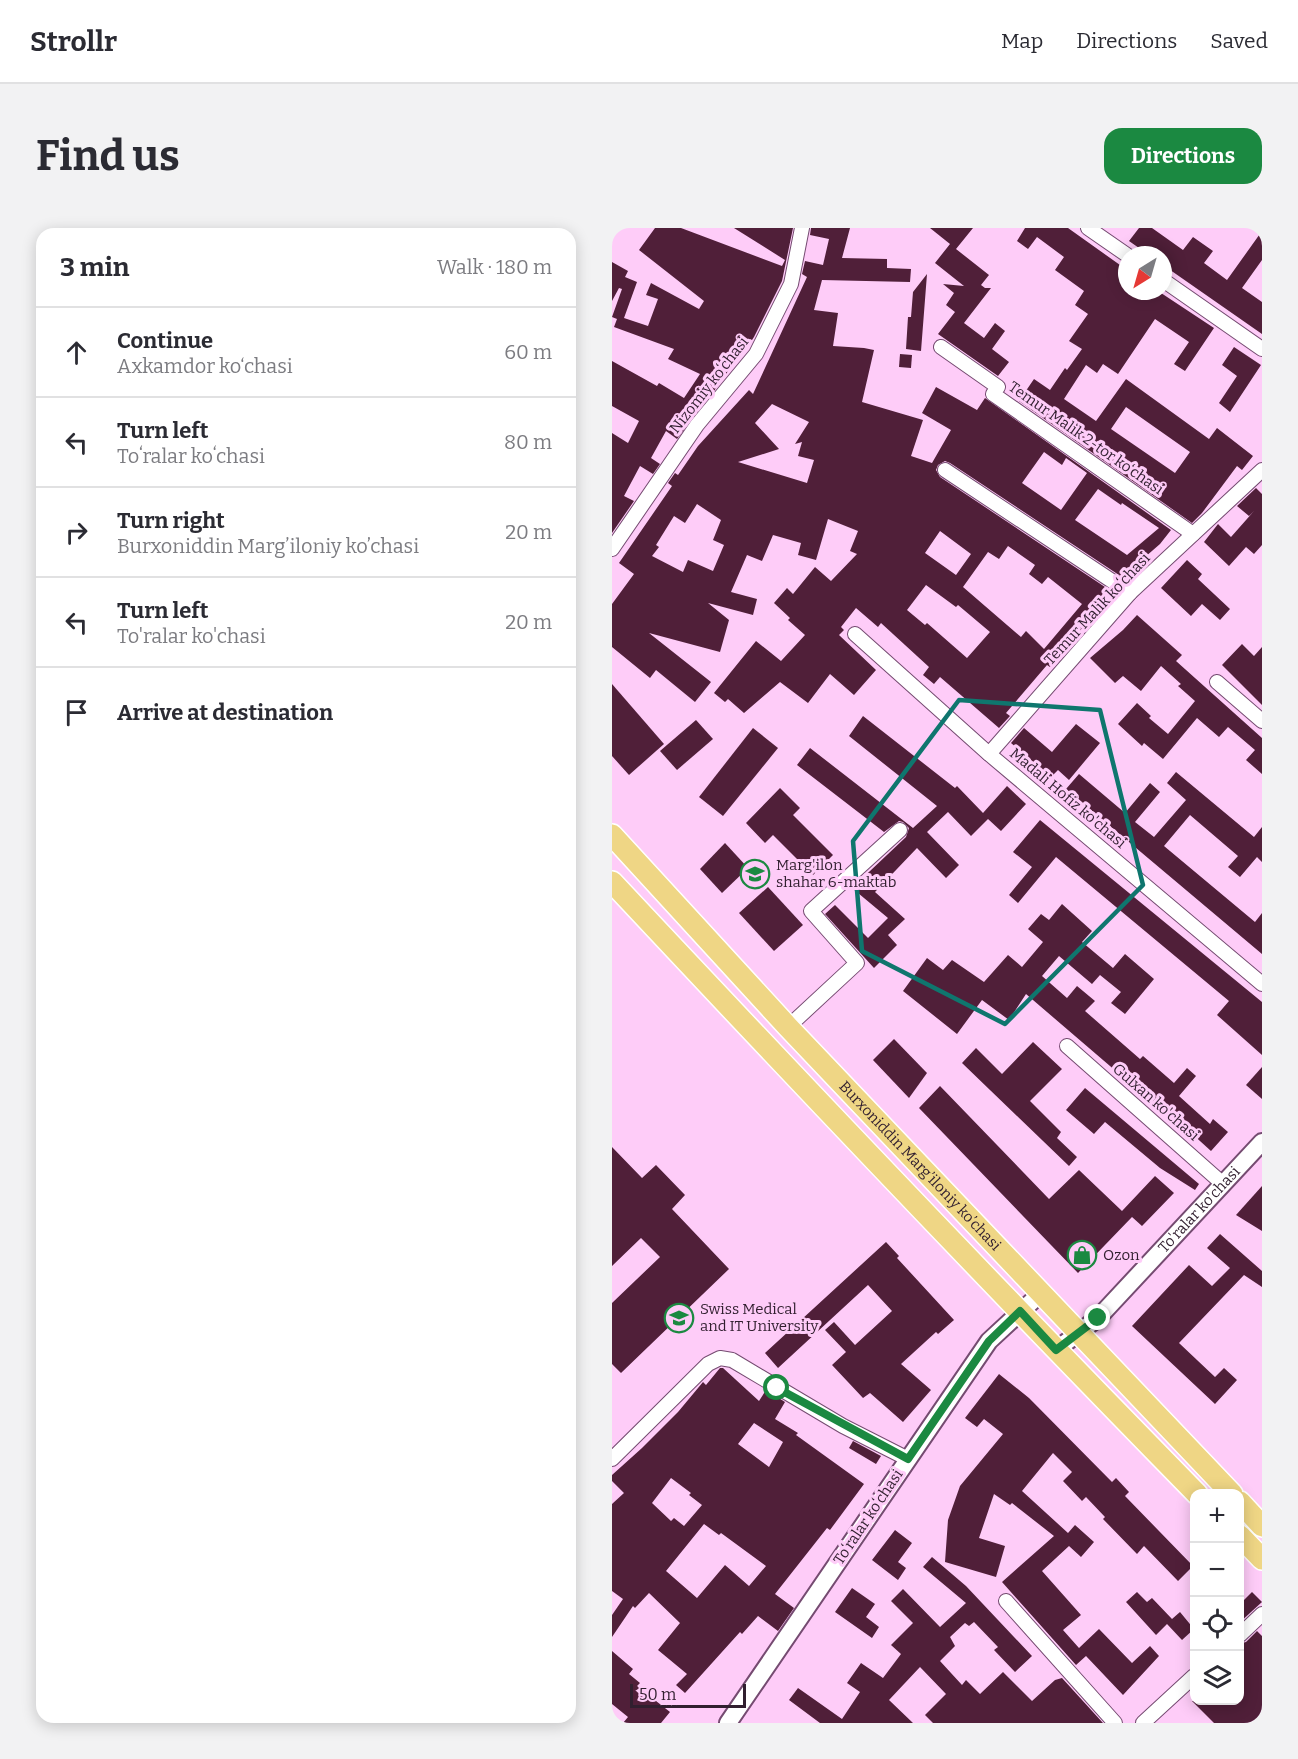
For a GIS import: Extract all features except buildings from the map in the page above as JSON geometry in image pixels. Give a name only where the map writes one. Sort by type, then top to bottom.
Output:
[{"type":"main road","name":"Burxoniddin Marg’iloniy ko’chasi","points":[[612,835],[788,1027],[1227,1489]]},
{"type":"main road","name":"Burxoniddin Marg’iloniy ko’chasi","points":[[612,882],[769,1050],[1192,1489]]},
{"type":"main road","points":[[1244,1507],[1262,1526]]},
{"type":"main road","points":[[1244,1541],[1262,1559]]},
{"type":"street","name":"Nizomiy koʻchasi","points":[[612,549],[697,425],[756,354],[791,284],[802,228]]},
{"type":"street","points":[[1088,228],[1118,249]]},
{"type":"street","points":[[1172,286],[1262,349]]},
{"type":"street","name":"Temur Malik 2-tor ko‘chasi","points":[[941,347],[998,387],[993,394],[1194,534]]},
{"type":"street","points":[[945,470],[1130,593]]},
{"type":"street","name":"Temur Malik koʻchasi","points":[[989,754],[1130,593],[1262,470]]},
{"type":"street","name":"Madali Hofiz ko'chasi","points":[[855,634],[989,754],[1262,984]]},
{"type":"street","points":[[1217,682],[1262,721]]},
{"type":"street","points":[[788,1027],[857,963],[811,910],[900,830]]},
{"type":"street","name":"Gulxan ko'chasi","points":[[1067,1046],[1223,1184]]},
{"type":"street","name":"To'ralar ko'chasi","points":[[1056,1350],[1098,1318],[1262,1142]]},
{"type":"street","name":"Toʻralar koʻchasi","points":[[728,1723],[989,1341],[1041,1293]]},
{"type":"street","points":[[612,1459],[708,1364],[720,1358],[732,1360],[843,1426],[908,1459]]},
{"type":"street","points":[[1006,1601],[1115,1723]]},
{"type":"street","points":[[1244,1630],[1262,1614]]},
{"type":"street","points":[[1143,1723],[1190,1680]]},
{"type":"highlighted area","points":[[959,700],[1100,710],[1143,885],[1005,1024],[862,951],[853,841]]},
{"type":"place","name":"Marg'ilon shahar 6-maktab","points":[[755,874]]},
{"type":"place","name":"Ozon","points":[[1082,1255]]},
{"type":"place","name":"Swiss Medical and IT University","points":[[679,1318]]},
{"type":"route","points":[[777,1388],[843,1426],[908,1459],[989,1341],[1020,1311],[1056,1350],[1098,1318]]}]
